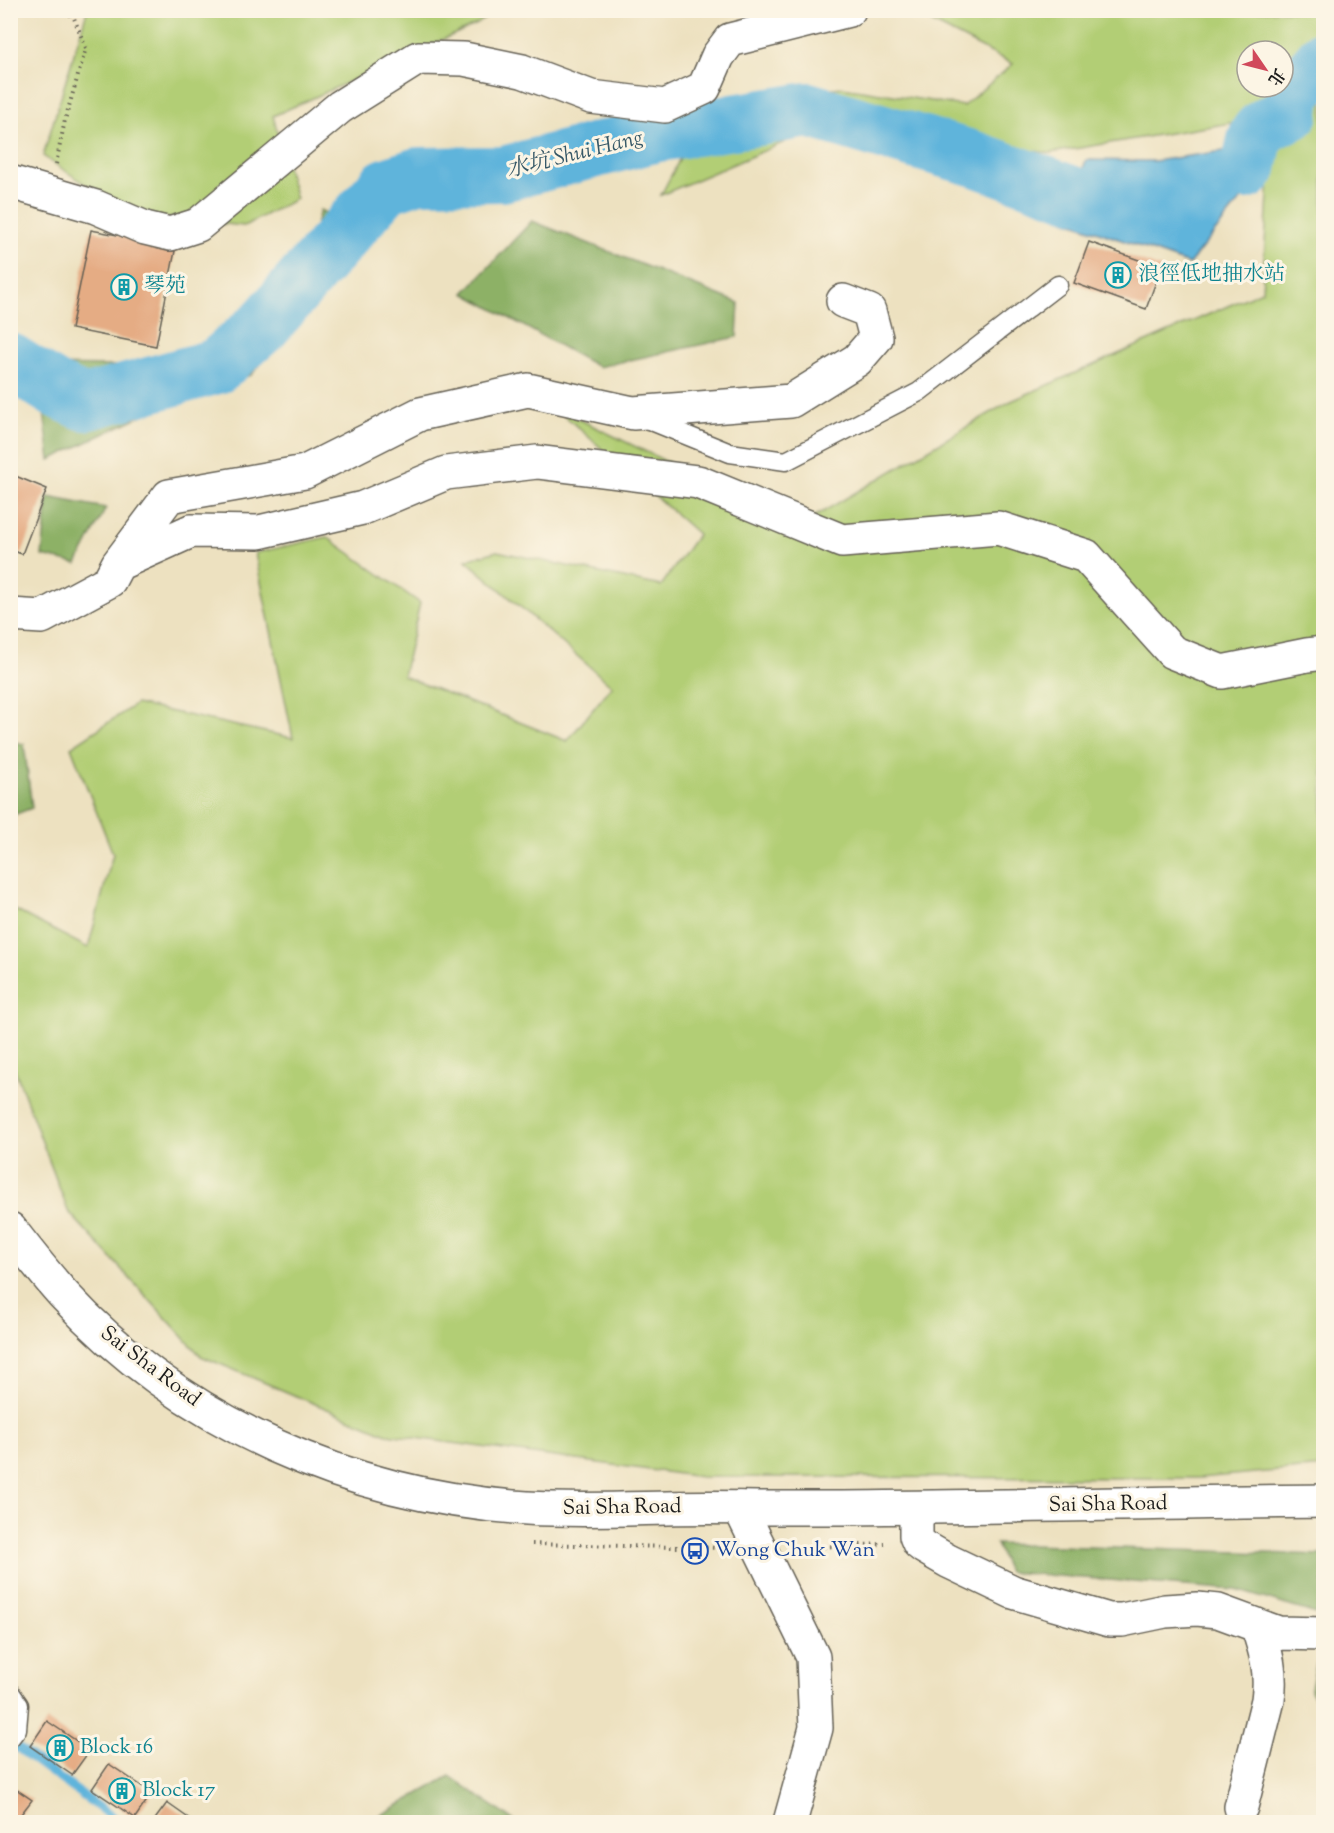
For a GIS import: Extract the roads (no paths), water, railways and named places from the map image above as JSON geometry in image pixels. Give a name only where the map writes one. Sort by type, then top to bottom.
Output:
[{"type":"street","points":[[10,182],[96,207],[145,228],[170,234],[198,225],[340,106],[418,58],[464,59],[522,71],[591,97],[665,106],[704,88],[718,56],[730,40],[849,10]]},
{"type":"street","points":[[10,615],[42,617],[108,581],[169,496],[305,472],[420,414],[528,390],[633,413],[791,401],[857,360],[876,338],[869,311],[843,302]]},
{"type":"street","points":[[118,564],[190,531],[259,532],[363,508],[446,473],[537,462],[698,482],[842,541],[998,528],[1086,556],[1172,652],[1222,672],[1323,653]]},
{"type":"street","name":"Sai Sha Road","points":[[10,1229],[64,1296],[132,1358],[209,1412],[286,1452],[325,1468],[406,1490],[486,1505],[573,1510],[1323,1502]]},
{"type":"street","points":[[740,1508],[813,1657],[816,1728],[790,1822]]},
{"type":"street","points":[[916,1508],[916,1536],[919,1543],[948,1561],[1013,1592],[1098,1617],[1122,1620],[1165,1611],[1197,1609],[1218,1611],[1278,1633],[1323,1634]]},
{"type":"street","points":[[1241,1807],[1270,1685],[1270,1669],[1257,1625]]},
{"type":"lane","points":[[633,413],[730,453],[786,462],[919,392],[1058,285]]},
{"type":"lane","points":[[10,1692],[19,1705],[14,1733]]},
{"type":"water","points":[[1244,148],[1261,175],[1189,264],[1065,220],[1086,160],[1154,161]]},
{"type":"waterway","points":[[1246,172],[1258,132],[1291,113],[1293,94],[1324,58]]},
{"type":"waterway","name":"水坑 Shui Hang","points":[[10,361],[56,390],[85,403],[217,366],[263,326],[386,186],[418,175],[503,174],[658,134],[808,110],[975,159],[1076,195]]},
{"type":"waterway","points":[[10,1742],[119,1822]]},
{"type":"place","name":"浪徑低地抽水站","points":[[1118,275]]},
{"type":"place","name":"琴苑","points":[[124,287]]},
{"type":"place","name":"Wong Chuk Wan","points":[[695,1551]]},
{"type":"place","name":"Block 16","points":[[60,1748]]},
{"type":"place","name":"Block 17","points":[[122,1791]]}]
